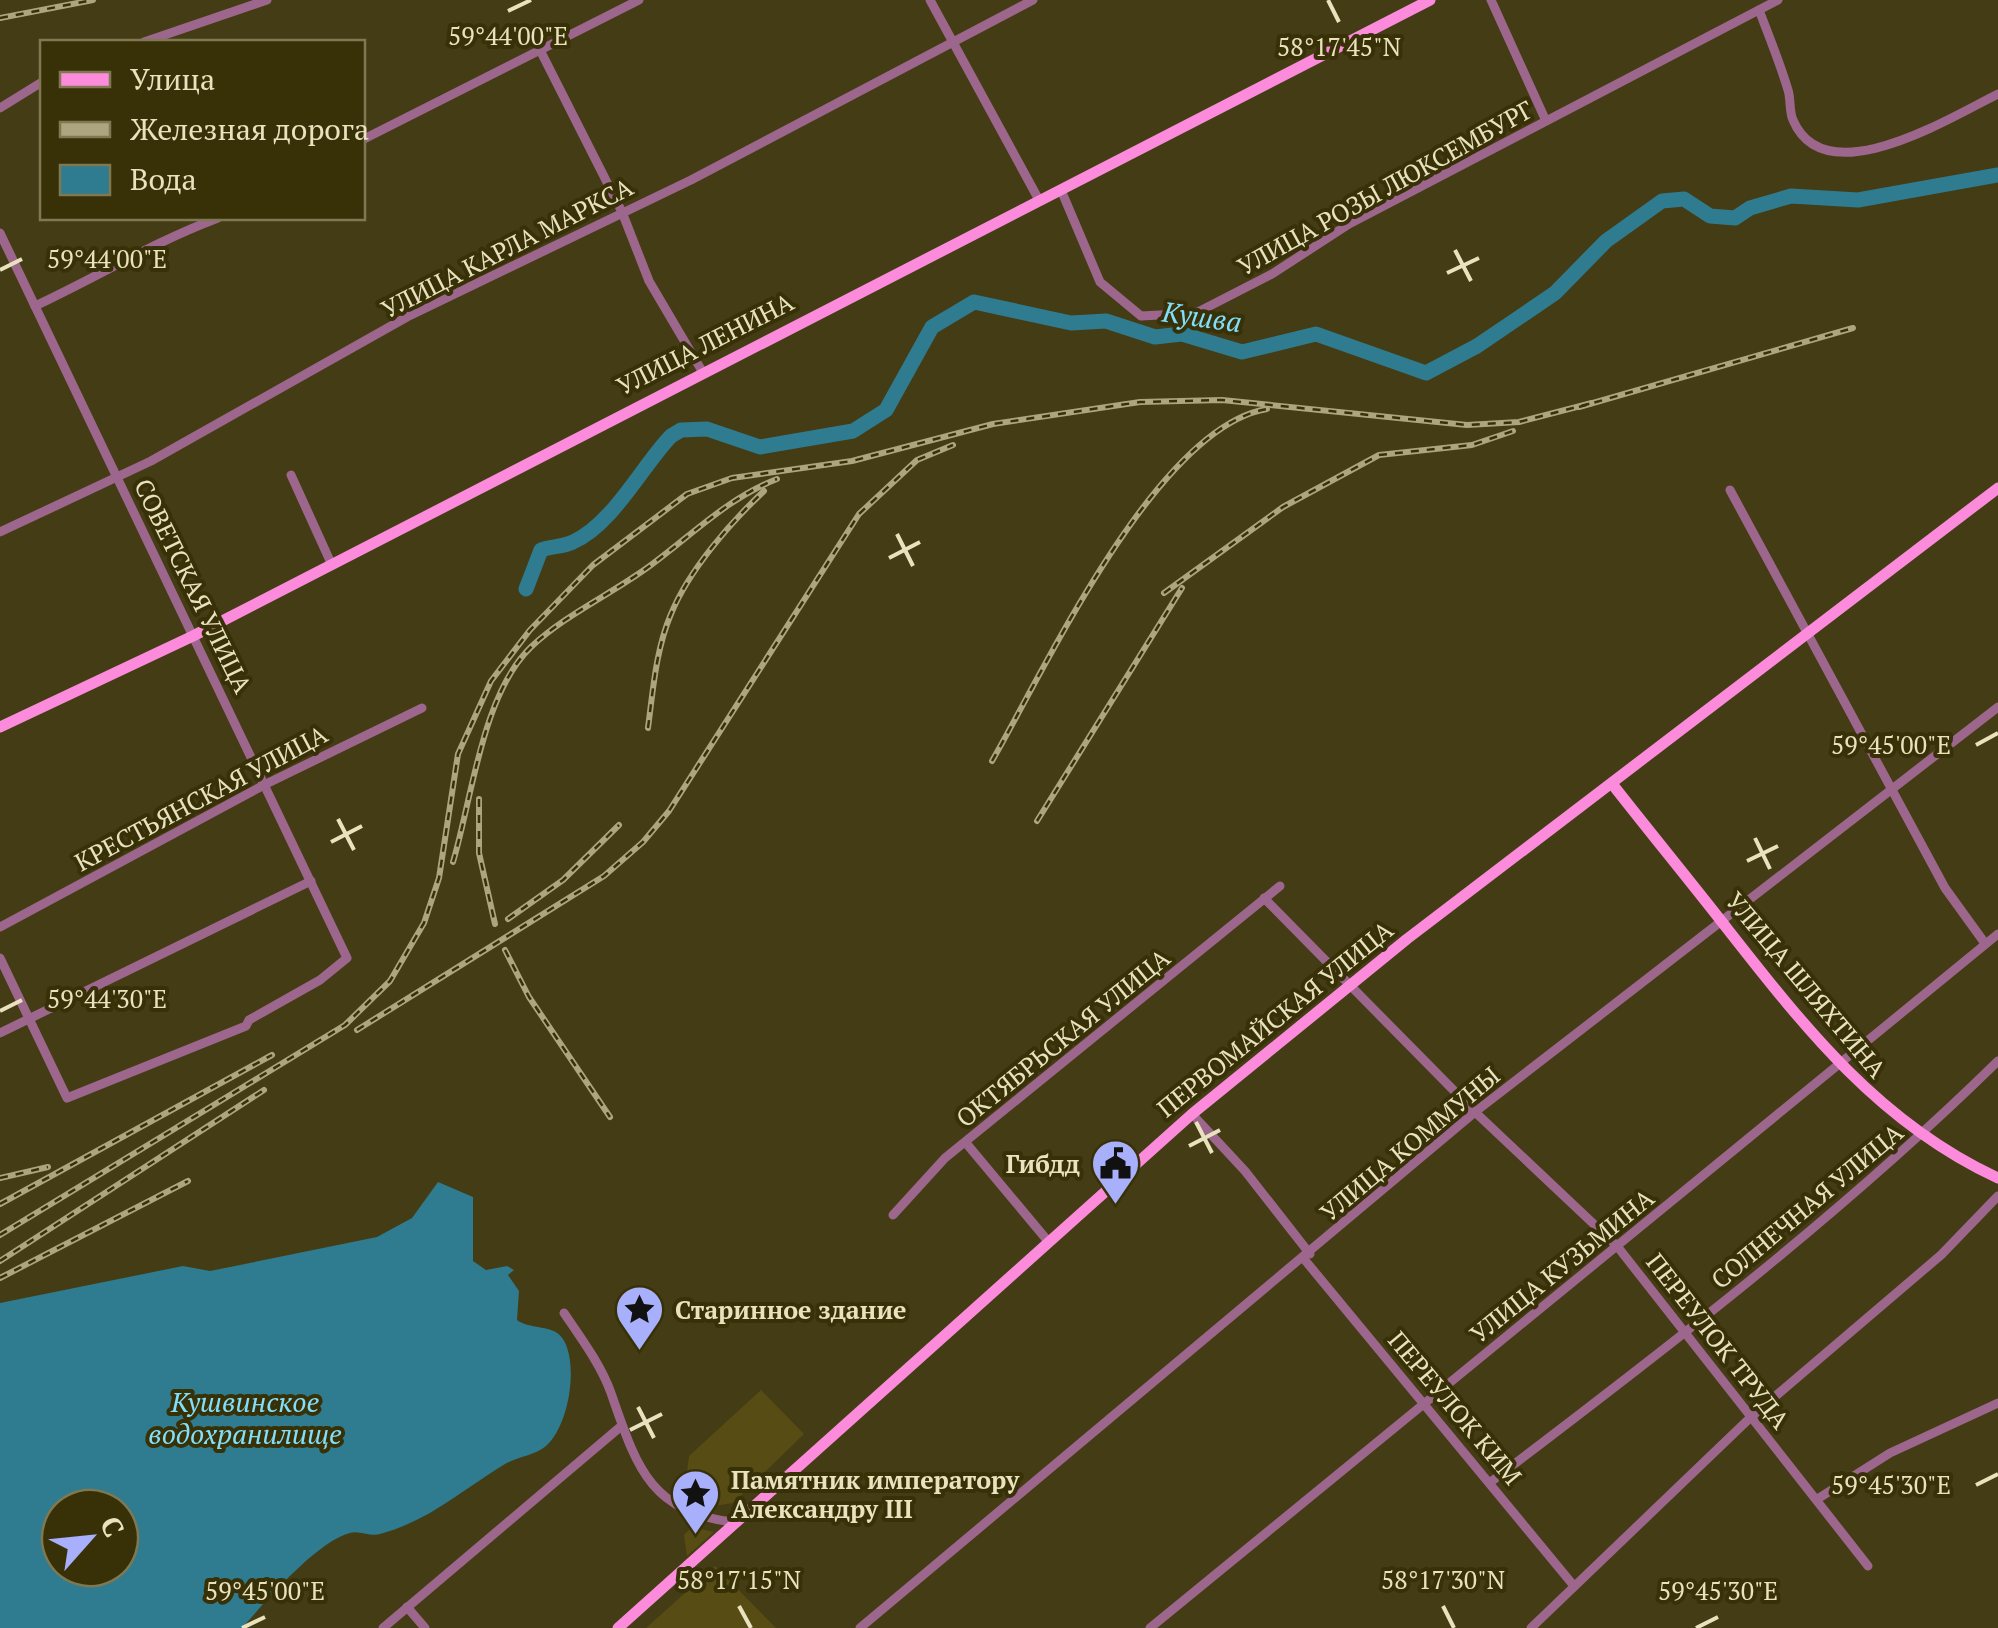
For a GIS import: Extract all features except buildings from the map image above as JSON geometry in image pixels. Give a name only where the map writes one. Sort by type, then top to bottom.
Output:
[{"type":"main road","name":"УЛИЦА ЛЕНИНА","points":[[0,727],[193,636],[1430,0]]},
{"type":"main road","name":"ПЕРВОМАЙСКАЯ УЛИЦА","points":[[618,1628],[1192,1114],[1350,985],[1998,488]]},
{"type":"main road","name":"УЛИЦА ШЛЯХТИНА","points":[[1612,785],[1840,1064],[1921,1137],[1998,1178]]},
{"type":"street","points":[[150,40],[267,0]]},
{"type":"street","points":[[365,139],[639,0]]},
{"type":"street","points":[[930,0],[957,43],[1039,200]]},
{"type":"street","name":"УЛИЦА КАРЛА МАРКСА","points":[[0,532],[118,476],[407,317],[957,43],[1032,0]]},
{"type":"street","points":[[1491,0],[1546,121]]},
{"type":"street","name":"УЛИЦА РОЗЫ ЛЮКСЕМБУРГ","points":[[1061,190],[1100,282],[1141,316],[1196,313],[1272,274],[1350,224],[1778,0]]},
{"type":"street","points":[[1759,10],[1787,86],[1793,120],[1814,145],[1844,156],[1918,134],[1998,94]]},
{"type":"street","points":[[541,52],[622,212],[649,280],[702,371]]},
{"type":"street","points":[[0,108],[40,83]]},
{"type":"street","points":[[35,306],[112,270],[161,239],[213,220]]},
{"type":"street","name":"СОВЕТСКАЯ УЛИЦА","points":[[0,232],[347,958],[320,980],[249,1020],[246,1026],[67,1098],[28,1020]]},
{"type":"street","points":[[291,475],[331,563]]},
{"type":"street","points":[[1730,490],[1945,888],[1984,942]]},
{"type":"street","name":"КРЕСТЬЯНСКАЯ УЛИЦА","points":[[0,927],[266,784],[422,708]]},
{"type":"street","name":"УЛИЦА КОММУНЫ","points":[[860,1628],[1475,1112],[1998,708]]},
{"type":"street","points":[[0,1033],[311,881]]},
{"type":"street","name":"ОКТЯБРЬСКАЯ УЛИЦА","points":[[893,1215],[944,1158],[1280,886]]},
{"type":"street","name":"ПЕРЕУЛОК ТРУДА","points":[[1264,898],[1475,1112],[1617,1246],[1868,1566]]},
{"type":"street","name":"УЛИЦА КУЗЬМИНА","points":[[1150,1628],[1998,934]]},
{"type":"street","points":[[0,958],[28,1020]]},
{"type":"street","name":"СОЛНЕЧНАЯ УЛИЦА","points":[[1492,1482],[1684,1335],[1921,1137],[1998,1061]]},
{"type":"street","name":"ПЕРЕУЛОК КИМ","points":[[1192,1114],[1245,1171],[1425,1406],[1492,1482],[1574,1586]]},
{"type":"street","points":[[966,1143],[1047,1240]]},
{"type":"street","points":[[1531,1628],[1751,1417],[1941,1256],[1998,1196]]},
{"type":"street","points":[[564,1313],[602,1374],[619,1428],[638,1463],[676,1507],[698,1518],[733,1522]]},
{"type":"street","points":[[1818,1498],[1890,1453],[1998,1403]]},
{"type":"street","points":[[383,1628],[619,1428]]},
{"type":"street","points":[[407,1607],[426,1628]]},
{"type":"shaded area","points":[[761,1390],[804,1434],[733,1503],[694,1509],[684,1497],[689,1456]]},
{"type":"shaded area","points":[[692,1527],[714,1532],[687,1556],[684,1535]]},
{"type":"shaded area","points":[[715,1566],[776,1628],[646,1628]]},
{"type":"water","name":"Кушвинское водохранилище","points":[[438,1182],[473,1197],[473,1261],[486,1270],[507,1266],[514,1270],[508,1275],[519,1291],[517,1320],[554,1331],[568,1350],[571,1379],[566,1410],[546,1446],[505,1464],[414,1521],[380,1534],[353,1532],[337,1539],[292,1574],[242,1628],[0,1628],[0,1303],[183,1266],[210,1271],[377,1237],[412,1218]]},
{"type":"waterway","name":"Кушва","points":[[526,589],[541,550],[565,545],[588,534],[626,494],[671,436],[681,430],[707,429],[760,447],[853,431],[886,410],[932,327],[974,302],[1071,323],[1106,321],[1155,337],[1182,334],[1242,352],[1316,334],[1426,373],[1477,346],[1555,293],[1606,241],[1662,201],[1684,199],[1710,216],[1735,218],[1750,208],[1791,196],[1858,200],[1998,175]]},
{"type":"railway","points":[[0,18],[93,0]]},
{"type":"railway","points":[[1579,407],[1853,328]]},
{"type":"railway","points":[[0,1235],[345,1025],[390,981],[424,923],[439,878],[458,754],[491,681],[530,630],[593,565],[687,494],[732,478],[852,461],[993,424],[1140,402],[1222,400],[1467,425],[1519,422],[1592,403]]},
{"type":"railway","points":[[992,761],[1073,614],[1146,504],[1185,459],[1226,426],[1267,409]]},
{"type":"railway","points":[[1164,593],[1283,507],[1379,455],[1472,445],[1513,431]]},
{"type":"railway","points":[[357,1030],[604,876],[643,842],[669,811],[859,514],[917,460],[953,445]]},
{"type":"railway","points":[[453,862],[490,719],[514,667],[559,624],[651,565],[727,506],[777,479]]},
{"type":"railway","points":[[648,728],[662,641],[679,597],[712,548],[764,491]]},
{"type":"railway","points":[[1037,821],[1182,588]]},
{"type":"railway","points":[[479,799],[479,853],[495,924]]},
{"type":"railway","points":[[508,919],[563,880],[619,825]]},
{"type":"railway","points":[[505,950],[529,997],[610,1117]]},
{"type":"railway","points":[[0,1204],[272,1055]]},
{"type":"railway","points":[[0,1261],[264,1090]]},
{"type":"railway","points":[[0,1178],[48,1167]]},
{"type":"railway","points":[[0,1278],[188,1181]]},
{"type":"place","name":"Гибдд","points":[[1115,1206]]},
{"type":"place","name":"Старинное здание","points":[[640,1352]]},
{"type":"place","name":"Памятник императору Александру III","points":[[696,1536]]}]
